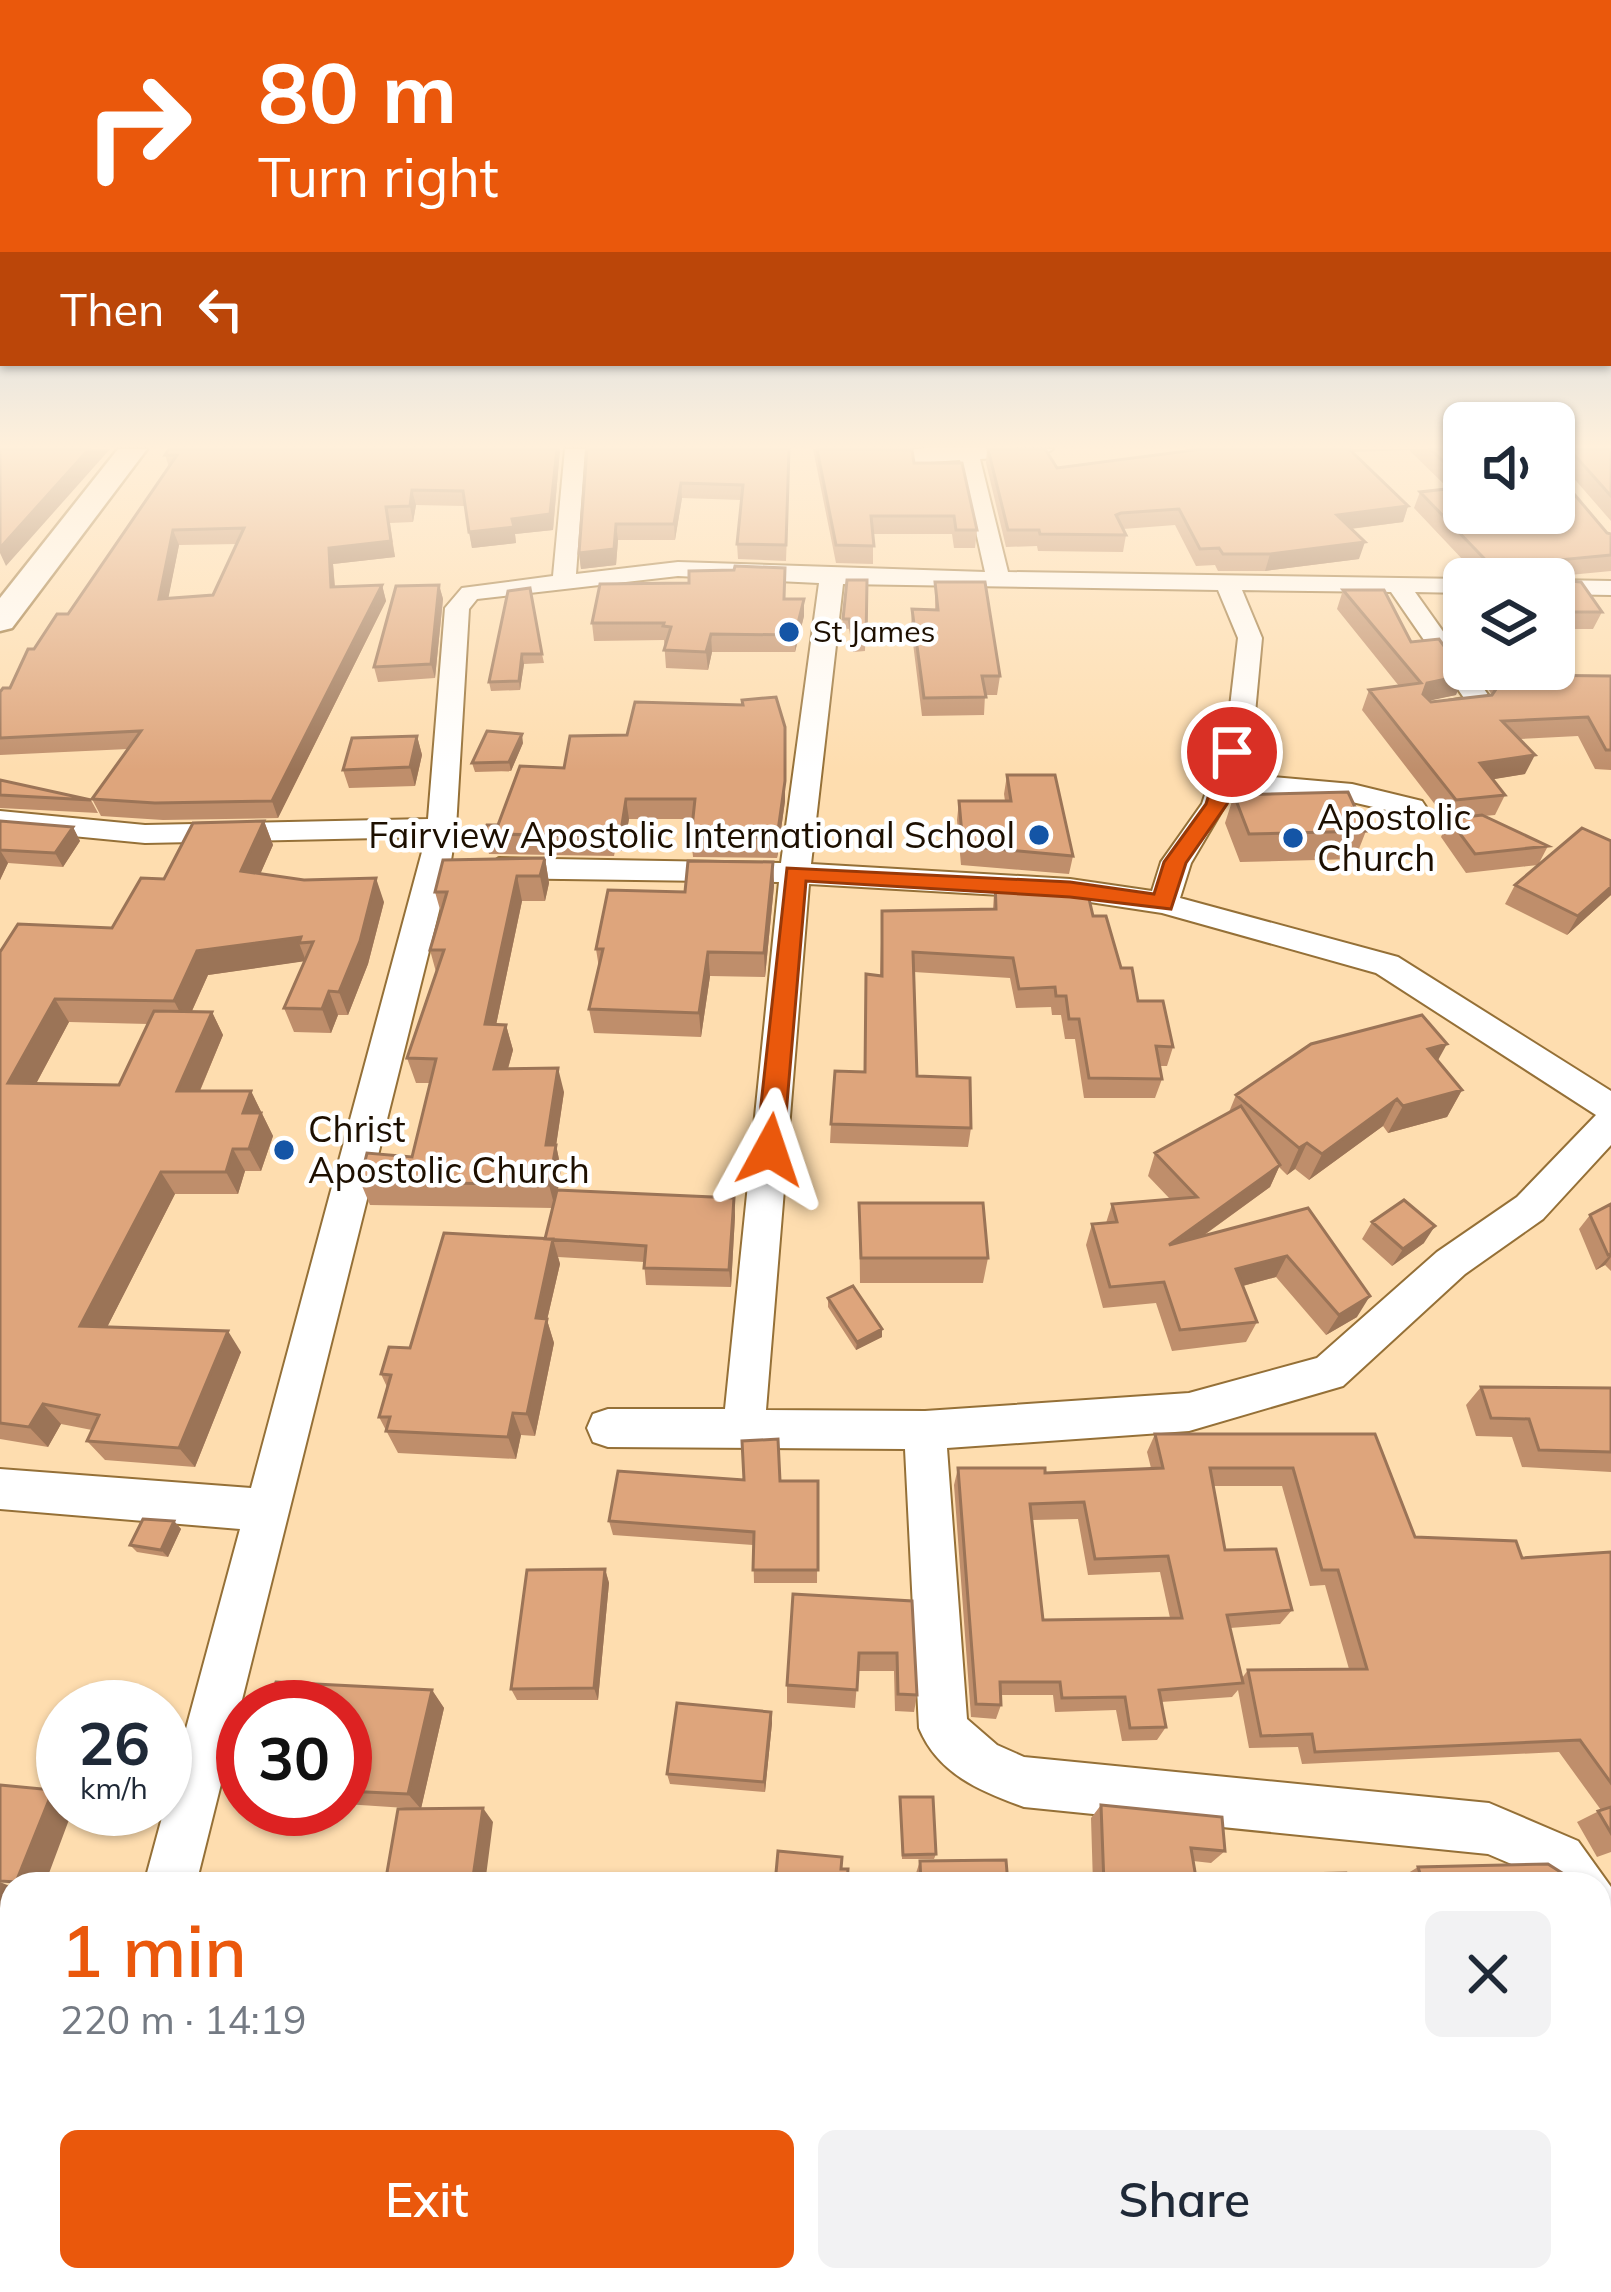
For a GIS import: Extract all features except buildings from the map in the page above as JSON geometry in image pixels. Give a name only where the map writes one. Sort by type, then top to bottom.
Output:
[{"type":"street","points":[[0,622],[51,556]]},
{"type":"street","points":[[563,581],[565,556]]},
{"type":"street","points":[[992,556],[998,580]]},
{"type":"street","points":[[173,1872],[435,867],[442,828],[457,608],[470,593],[678,569],[832,577],[1443,586]]},
{"type":"street","points":[[744,1427],[795,873],[832,577]]},
{"type":"street","points":[[1162,903],[1175,862],[1216,804],[1241,724],[1250,638],[1227,583]]},
{"type":"street","points":[[1398,585],[1478,699],[1472,706],[1432,711]]},
{"type":"street","points":[[1575,587],[1611,588]]},
{"type":"street","points":[[1223,781],[1352,793],[1412,807]]},
{"type":"street","points":[[0,820],[145,834],[442,828]]},
{"type":"street","points":[[435,867],[795,873],[1070,889],[1162,903],[1387,965],[1611,1108]]},
{"type":"street","points":[[608,1427],[925,1430],[1189,1412],[1329,1373],[1451,1263],[1530,1208],[1611,1122]]},
{"type":"street","points":[[925,1430],[943,1728],[957,1747],[986,1769],[1024,1782],[1489,1829],[1560,1859],[1570,1872]]},
{"type":"street","points":[[0,1489],[267,1510]]},
{"type":"place","name":"St James","points":[[789,632]]},
{"type":"place","name":"Fairview Apostolic International School","points":[[1039,835]]},
{"type":"place","name":"Apostolic Church","points":[[1293,838]]},
{"type":"place","name":"Christ Apostolic Church","points":[[284,1150]]},
{"type":"route","points":[[770,1150],[795,873],[1070,889],[1162,903],[1175,862],[1216,804],[1232,752]]}]
